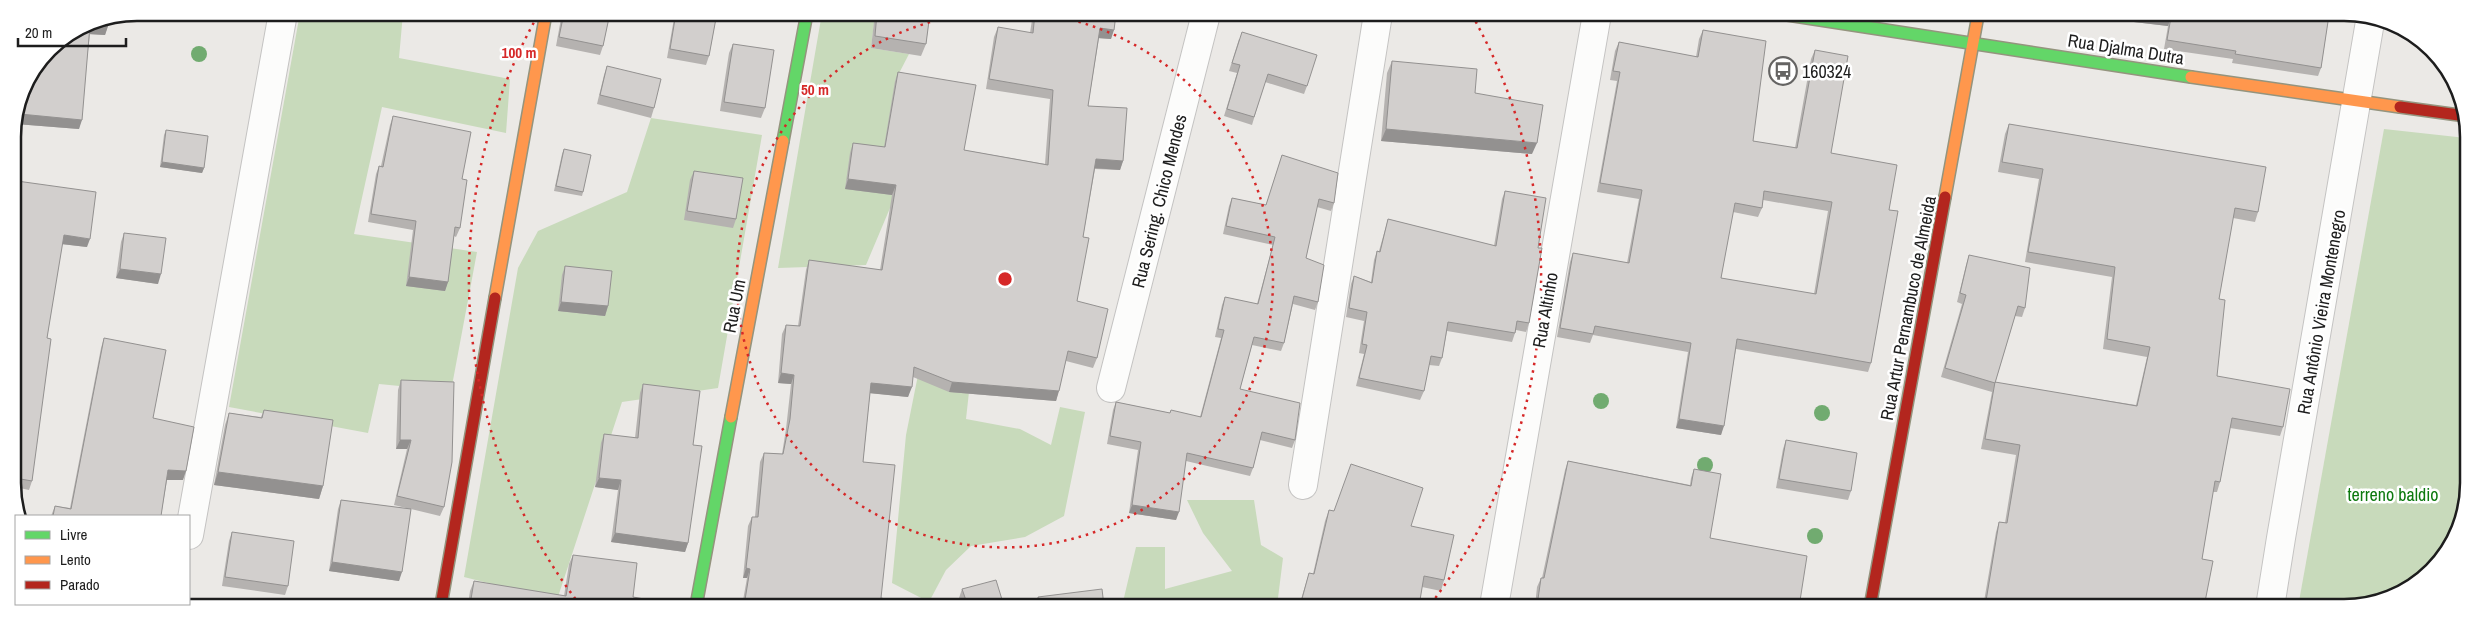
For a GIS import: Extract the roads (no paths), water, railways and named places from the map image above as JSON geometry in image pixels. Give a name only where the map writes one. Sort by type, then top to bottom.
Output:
[{"type":"street","points":[[190,529],[281,21]]},
{"type":"street","points":[[442,599],[545,21]]},
{"type":"street","name":"Rua Um","points":[[697,599],[806,21]]},
{"type":"street","name":"Rua Sering. Chico Mendes","points":[[1111,388],[1204,21]]},
{"type":"street","points":[[1304,485],[1377,21]]},
{"type":"street","name":"Rua Altinho","points":[[1495,599],[1596,21]]},
{"type":"street","name":"Rua Djalma Dutra","points":[[1825,21],[2358,102],[2458,115]]},
{"type":"street","name":"Rua Artur Pernambuco de Almeida","points":[[1871,599],[1977,21]]},
{"type":"street","name":"Rua Antônio Vieira Montenegro","points":[[2271,599],[2280,538],[2358,102],[2370,24]]},
{"type":"place","name":"160324","points":[[1783,71]]},
{"type":"park label","name":"terreno baldio","points":[[2393,494]]}]
